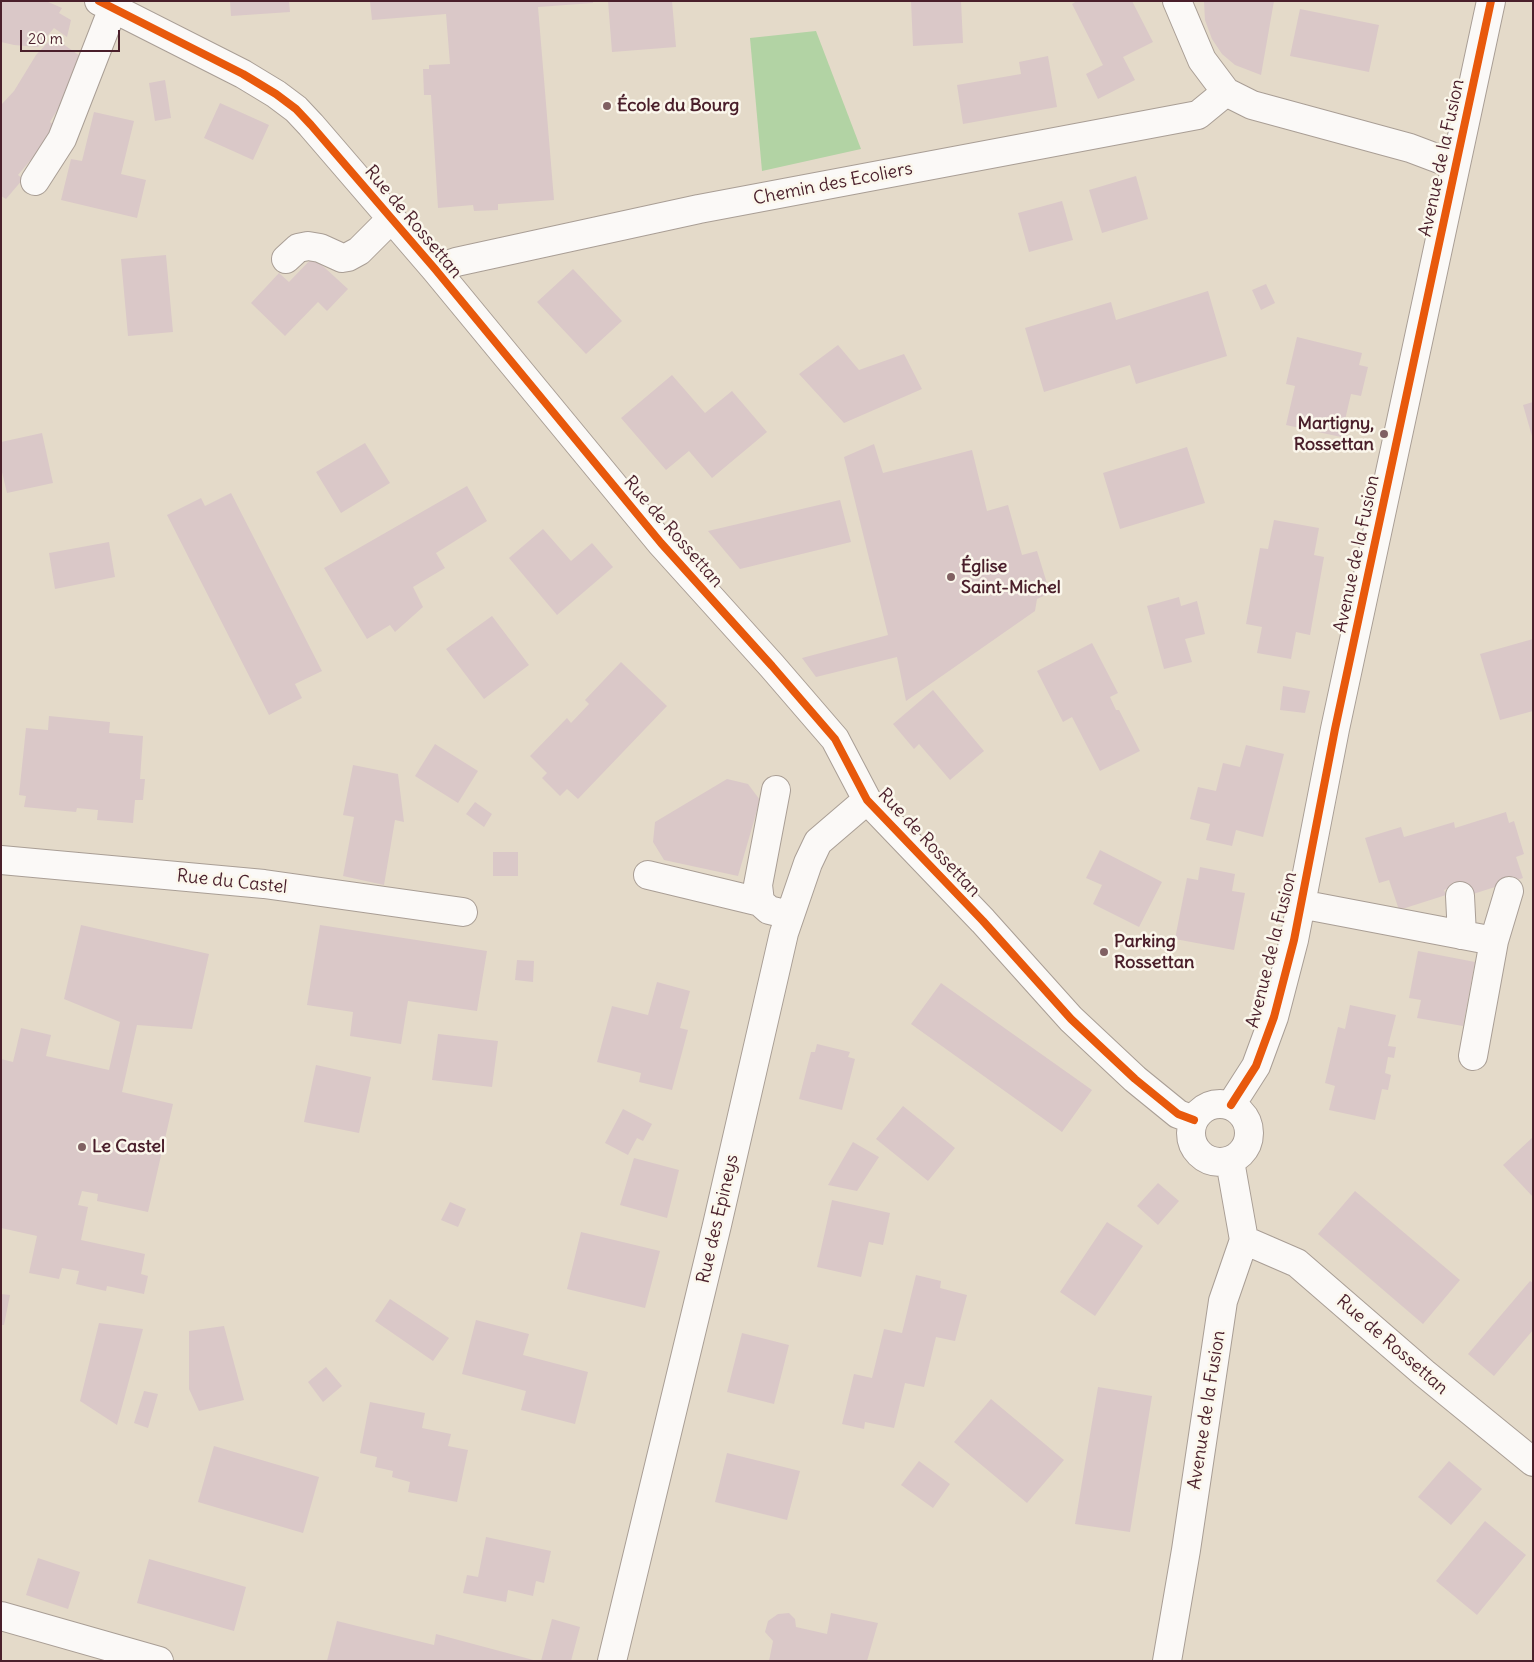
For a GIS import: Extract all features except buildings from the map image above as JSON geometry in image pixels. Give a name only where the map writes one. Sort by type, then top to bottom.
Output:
[{"type":"street","points":[[1177,1],[1202,60],[1226,92],[1252,105],[1410,148],[1455,165]]},
{"type":"street","name":"Avenue de la Fusion","points":[[1231,1106],[1256,1066],[1274,1016],[1294,940],[1337,720],[1491,1]]},
{"type":"street","points":[[34,181],[62,139],[74,112],[106,5]]},
{"type":"street","name":"Rue de Rossettan","points":[[106,5],[236,70],[286,102],[311,125],[435,269],[661,543],[835,739],[866,800],[983,920],[1071,1019],[1135,1079],[1178,1114],[1194,1120]]},
{"type":"street","name":"Chemin des Ecoliers","points":[[435,269],[456,262],[699,209],[1198,115],[1226,92]]},
{"type":"street","points":[[286,258],[298,248],[308,246],[320,248],[342,258],[348,257],[359,251],[391,219]]},
{"type":"street","points":[[760,902],[758,885],[776,790]]},
{"type":"street","name":"Rue des Epineys","points":[[612,1661],[719,1218],[784,933],[808,862],[818,842],[866,800]]},
{"type":"street","name":"Rue du Castel","points":[[1,860],[257,883],[462,912]]},
{"type":"street","points":[[648,875],[760,902],[769,910],[790,915]]},
{"type":"street","points":[[1473,1056],[1494,941],[1509,891]]},
{"type":"street","points":[[1460,896],[1462,935]]},
{"type":"street","points":[[1300,904],[1494,941]]},
{"type":"street","points":[[1213,1104],[1231,1106],[1244,1115],[1250,1130],[1248,1142],[1244,1151],[1230,1161],[1213,1162],[1198,1152],[1192,1142],[1192,1124],[1202,1110],[1213,1104]]},
{"type":"street","name":"Avenue de la Fusion","points":[[1167,1661],[1186,1550],[1223,1301],[1244,1240],[1230,1161]]},
{"type":"street","name":"Rue de Rossettan","points":[[1244,1240],[1297,1263],[1424,1373],[1533,1462]]},
{"type":"street","points":[[1,1616],[160,1661]]},
{"type":"green space","points":[[816,31],[861,149],[762,171],[750,38]]},
{"type":"cycle path","points":[[99,1],[243,74],[296,109],[435,269],[661,543],[835,739],[867,800],[983,921],[1071,1019],[1135,1079],[1178,1114],[1194,1120]]},
{"type":"cycle path","points":[[1231,1105],[1256,1066],[1274,1017],[1294,940],[1335,729],[1491,1]]},
{"type":"place","name":"École du Bourg","points":[[607,106]]},
{"type":"place","name":"Martigny, Rossettan","points":[[1384,434]]},
{"type":"place","name":"Église Saint-Michel","points":[[951,577]]},
{"type":"place","name":"Parking Rossettan","points":[[1104,952]]},
{"type":"place","name":"Le Castel","points":[[82,1147]]}]
